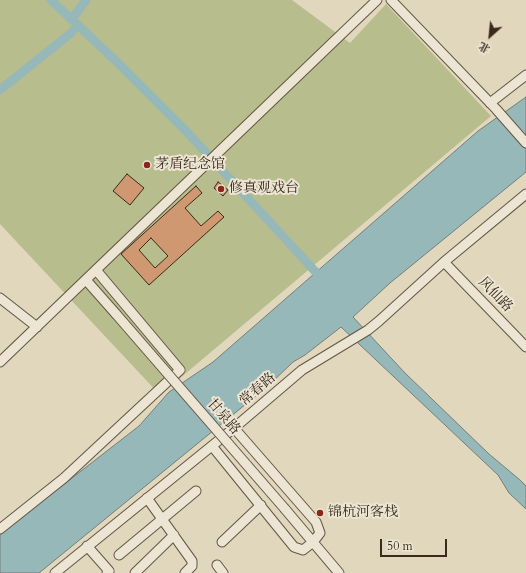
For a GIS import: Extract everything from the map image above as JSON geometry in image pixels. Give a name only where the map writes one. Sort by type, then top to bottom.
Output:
[{"type":"street","points":[[0,362],[377,0]]},
{"type":"street","points":[[391,0],[493,106],[526,143]]},
{"type":"street","points":[[493,106],[526,75]]},
{"type":"street","name":"常春路","points":[[55,573],[234,428],[302,370],[348,340],[368,330],[444,262],[526,194]]},
{"type":"street","name":"风仙路","points":[[444,262],[526,347]]},
{"type":"street","points":[[0,529],[64,478],[180,370],[96,270]]},
{"type":"street","name":"甘泉路","points":[[86,280],[285,509],[313,542],[335,572]]},
{"type":"street","points":[[0,298],[37,327]]},
{"type":"street","points":[[212,446],[294,546],[303,550],[313,542],[320,533],[316,522],[234,428]]},
{"type":"street","points":[[119,555],[196,492]]},
{"type":"street","points":[[147,498],[192,561],[192,566],[185,573]]},
{"type":"street","points":[[222,542],[261,505]]},
{"type":"street","points":[[135,573],[174,535]]},
{"type":"street","points":[[87,546],[108,571],[107,573]]},
{"type":"street","points":[[216,566],[223,573]]},
{"type":"green space","points":[[0,0],[292,0],[350,43],[386,4],[491,116],[160,395],[0,224]]},
{"type":"water","points":[[526,97],[526,172],[390,283],[353,317],[405,373],[489,454],[526,486],[526,509],[509,493],[498,475],[341,327],[305,355],[293,362],[268,386],[39,573],[0,573],[0,534],[139,426],[169,392],[213,362],[478,131]]},
{"type":"building","points":[[127,174],[144,188],[130,205],[113,191]]},
{"type":"building","name":"修真观戏台","points":[[218,182],[228,190],[223,196],[214,188]]},
{"type":"building","points":[[196,186],[202,193],[185,208],[201,226],[218,211],[224,217],[149,285],[121,254]],"holes":[[[151,238],[168,256],[155,268],[139,250]]]},
{"type":"waterway","points":[[51,0],[116,61],[188,133],[323,280]]},
{"type":"waterway","points":[[72,19],[86,0]]},
{"type":"waterway","points":[[0,90],[71,33],[78,25]]},
{"type":"place","name":"茅盾纪念馆","points":[[147,165]]},
{"type":"place","name":"修真观戏台","points":[[221,189]]},
{"type":"place","name":"锦杭河客栈","points":[[320,513]]}]
